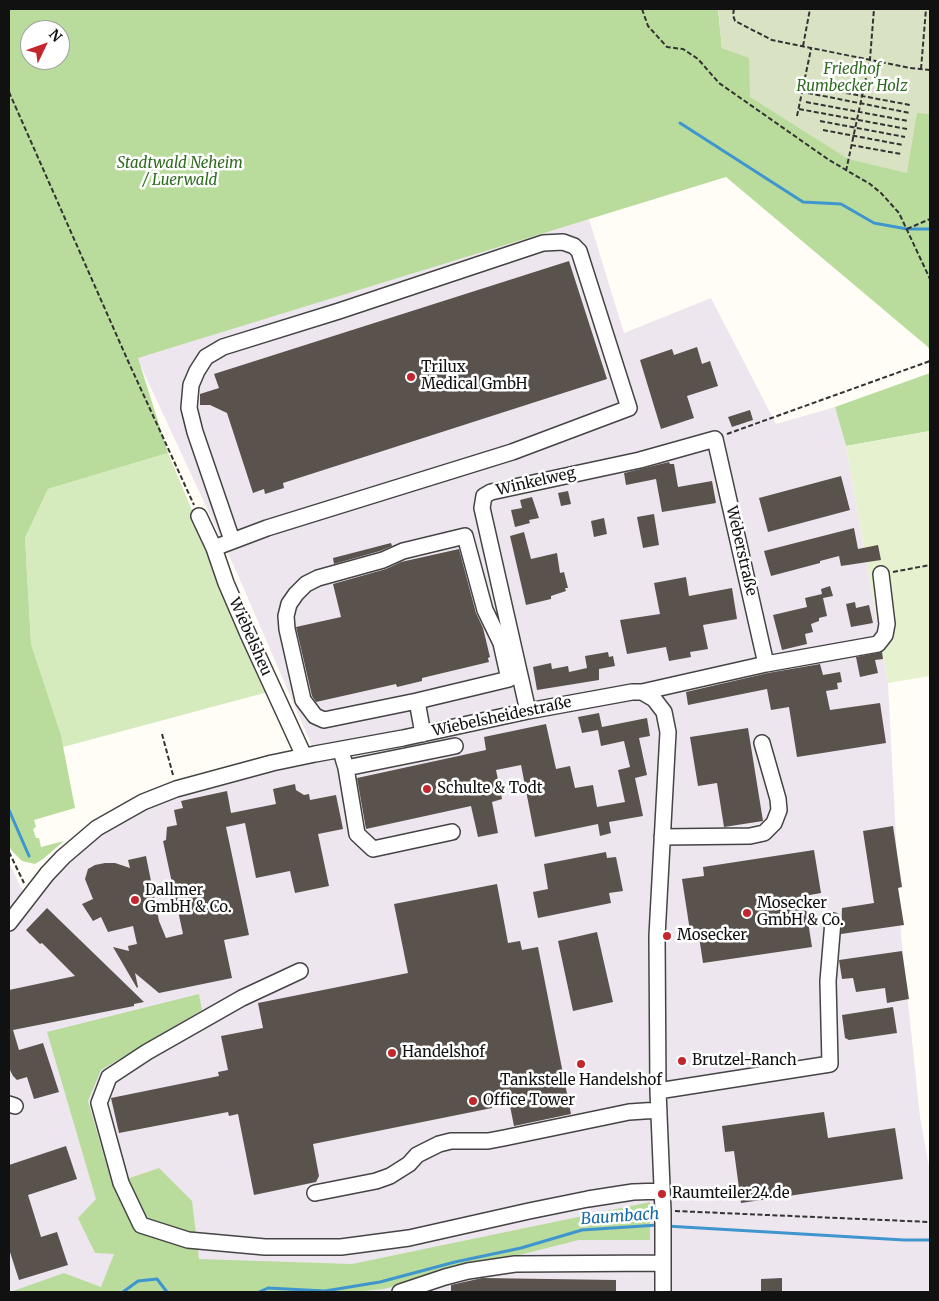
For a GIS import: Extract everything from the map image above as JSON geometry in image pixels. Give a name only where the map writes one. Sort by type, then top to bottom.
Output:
[{"type":"street","points":[[214,548],[232,540],[512,452],[629,408],[579,252],[574,246],[563,242],[543,244],[223,347],[206,357],[191,385],[189,408],[195,432],[232,540]]},
{"type":"street","name":"Weberstraße","points":[[715,438],[766,664]]},
{"type":"street","name":"Winkelweg","points":[[528,711],[482,508],[484,496],[490,492],[640,460],[715,438]]},
{"type":"street","name":"Wiebelsheu","points":[[199,516],[214,548],[226,583],[304,756]]},
{"type":"street","points":[[465,536],[485,610],[501,643],[509,679],[417,701],[324,720],[315,716],[303,700],[287,629],[286,616],[289,604],[306,584],[318,578],[383,560],[403,551],[465,536]]},
{"type":"street","name":"Wiebelsheidestraße","points":[[9,923],[31,892],[63,857],[97,828],[143,802],[176,789],[304,756],[423,734],[528,711],[632,692],[642,692],[766,664],[878,644],[885,635],[887,624],[881,574]]},
{"type":"street","points":[[642,692],[654,699],[664,712],[668,732],[657,936],[658,1091],[663,1214],[663,1292]]},
{"type":"street","points":[[417,701],[423,734]]},
{"type":"street","points":[[662,837],[750,836],[764,833],[774,823],[779,810],[762,743]]},
{"type":"street","points":[[346,768],[455,746]]},
{"type":"street","points":[[341,749],[357,834],[373,849],[452,832]]},
{"type":"street","points":[[658,1091],[830,1064],[828,981],[833,921]]},
{"type":"street","points":[[300,971],[242,998],[147,1052],[109,1077],[99,1103],[121,1183],[140,1224],[188,1240],[265,1247],[341,1247],[409,1238],[588,1199],[633,1192],[662,1191]]},
{"type":"street","points":[[315,1193],[376,1181],[390,1176],[409,1164],[417,1155],[439,1144],[451,1141],[504,1138],[629,1112],[659,1110]]},
{"type":"street","points":[[400,1292],[468,1271],[515,1264],[663,1256]]},
{"type":"path","points":[[642,9],[648,26],[668,47],[683,49],[698,60],[719,83],[829,160],[870,184],[885,197],[899,213],[930,279]]},
{"type":"path","points":[[734,9],[733,18],[735,22],[772,40],[921,70],[930,70]]},
{"type":"path","points":[[803,46],[810,9]]},
{"type":"path","points":[[846,170],[870,59],[874,9]]},
{"type":"path","points":[[921,70],[926,9]]},
{"type":"path","points":[[797,116],[811,48]]},
{"type":"path","points":[[809,86],[910,105]]},
{"type":"path","points":[[9,92],[199,516]]},
{"type":"path","points":[[808,93],[910,113]]},
{"type":"path","points":[[806,102],[908,121]]},
{"type":"path","points":[[799,109],[907,129]]},
{"type":"path","points":[[820,121],[905,137]]},
{"type":"path","points":[[822,130],[903,145]]},
{"type":"path","points":[[851,145],[901,154]]},
{"type":"path","points":[[907,229],[930,218]]},
{"type":"path","points":[[715,438],[930,361]]},
{"type":"path","points":[[881,574],[930,565]]},
{"type":"path","points":[[162,734],[176,789]]},
{"type":"path","points":[[9,852],[31,892]]},
{"type":"path","points":[[663,1214],[930,1222]]},
{"type":"shaded area","points":[[589,219],[624,333],[711,298],[776,424],[835,407],[846,446],[888,683],[901,934],[920,1117],[930,1172],[930,1292],[9,1292],[9,862],[21,888],[31,903],[49,878],[84,845],[143,808],[176,794],[314,760],[312,746],[237,573],[137,358]]},
{"type":"green space","name":"Stadtwald Neheim / Luerwald","points":[[9,9],[718,9],[722,48],[917,112],[930,114],[930,351],[928,347],[726,177],[138,358],[168,453],[48,489],[25,538],[31,644],[61,736],[75,808],[34,820],[36,827],[33,829],[36,838],[39,838],[41,847],[64,841],[43,859],[35,864],[22,861],[11,850],[9,845]]},
{"type":"green space","name":"Friedhof Rumbecker Holz","points":[[718,9],[930,9],[930,114],[917,113],[907,173],[848,159],[750,97],[749,58],[722,48]]},
{"type":"green space","points":[[930,373],[930,431],[846,446],[835,407]]},
{"type":"green space","points":[[930,431],[930,676],[888,683],[846,446]]},
{"type":"green space","points":[[168,453],[268,692],[63,747],[31,644],[25,538],[48,489]]},
{"type":"green space","points":[[199,994],[202,1010],[101,1070],[88,1101],[112,1184],[159,1168],[192,1201],[199,1259],[352,1264],[650,1202],[650,1240],[579,1240],[384,1289],[354,1292],[10,1292],[64,1273],[101,1287],[114,1254],[95,1253],[78,1218],[96,1199],[47,1032]]},
{"type":"building","name":"Trilux Medical GmbH","points":[[569,261],[607,379],[283,483],[284,488],[265,494],[264,489],[253,493],[227,413],[210,405],[200,405],[200,394],[219,388],[214,374]]},
{"type":"building","points":[[697,347],[702,364],[710,361],[718,386],[687,396],[694,418],[661,429],[640,360],[672,349],[674,355]]},
{"type":"building","points":[[750,410],[753,420],[732,427],[728,417]]},
{"type":"building","points":[[669,462],[674,464],[678,487],[712,481],[716,503],[662,512],[656,479],[626,485],[624,473]]},
{"type":"building","points":[[841,476],[850,510],[768,532],[759,498]]},
{"type":"building","points":[[568,491],[571,504],[561,506],[558,493]]},
{"type":"building","points":[[532,497],[539,518],[529,520],[530,523],[515,527],[511,510],[522,508],[520,500]]},
{"type":"building","points":[[654,514],[659,545],[643,548],[637,517]]},
{"type":"building","points":[[604,518],[607,534],[594,537],[591,521]]},
{"type":"building","points":[[854,528],[858,549],[878,545],[881,560],[841,566],[839,556],[771,576],[764,551]]},
{"type":"building","points":[[524,532],[531,559],[557,553],[560,573],[564,572],[568,588],[565,588],[566,591],[551,596],[551,599],[526,605],[510,536]]},
{"type":"building","points":[[391,543],[392,546],[380,551],[334,564],[333,558]]},
{"type":"building","points":[[459,549],[476,613],[483,628],[490,657],[488,658],[489,662],[422,678],[422,681],[397,687],[396,684],[316,702],[312,696],[296,627],[341,617],[333,584],[386,569],[401,562]]},
{"type":"building","points":[[686,577],[689,596],[732,588],[737,619],[703,625],[708,649],[690,652],[691,657],[669,661],[666,647],[627,654],[620,620],[660,614],[654,583]]},
{"type":"building","points":[[830,586],[833,596],[823,598],[827,616],[819,618],[819,621],[811,624],[813,632],[805,634],[807,644],[782,650],[773,615],[807,607],[805,598],[822,594],[821,589]]},
{"type":"building","points":[[855,602],[856,608],[869,605],[873,623],[851,627],[846,604]]},
{"type":"building","points":[[608,652],[609,657],[613,656],[615,666],[599,669],[599,680],[537,690],[533,667],[551,663],[552,669],[568,666],[569,672],[587,668],[585,656]]},
{"type":"building","points":[[882,652],[883,659],[875,660],[878,673],[860,677],[856,657]]},
{"type":"building","points":[[820,664],[823,675],[840,672],[842,682],[837,683],[838,689],[826,691],[830,710],[880,703],[886,743],[797,757],[789,707],[771,710],[767,689],[688,705],[686,692],[768,673]]},
{"type":"building","points":[[599,713],[602,727],[647,718],[650,736],[639,738],[647,775],[635,778],[643,816],[609,822],[611,833],[600,836],[598,824],[535,837],[521,765],[496,770],[502,799],[492,802],[498,833],[478,837],[471,806],[366,829],[357,778],[486,750],[484,737],[546,724],[556,769],[570,766],[575,788],[593,785],[597,807],[625,802],[618,770],[630,767],[624,741],[601,746],[598,730],[582,733],[578,717]]},
{"type":"building","points":[[748,728],[763,821],[724,827],[717,783],[698,786],[690,737]]},
{"type":"building","points":[[295,784],[296,790],[304,795],[309,794],[310,800],[336,795],[343,829],[318,834],[329,886],[295,893],[290,871],[256,878],[245,823],[226,827],[249,935],[224,940],[232,978],[159,993],[135,973],[137,988],[113,947],[129,951],[128,946],[137,944],[133,926],[108,932],[101,917],[93,921],[82,904],[93,899],[85,879],[88,869],[105,863],[115,863],[130,868],[128,860],[146,856],[159,921],[166,938],[183,934],[163,841],[166,840],[167,827],[177,825],[174,810],[183,808],[181,801],[227,791],[231,813],[276,804],[273,789]]},
{"type":"building","points":[[893,826],[902,887],[898,888],[904,925],[841,934],[842,908],[874,903],[863,831]]},
{"type":"building","name":"Mosecker GmbH & Co.","points":[[814,850],[821,893],[804,896],[812,947],[703,963],[698,930],[690,931],[682,879],[704,876],[703,867]]},
{"type":"building","points":[[606,852],[607,858],[616,857],[623,891],[609,893],[611,903],[538,918],[533,892],[548,889],[544,864]]},
{"type":"building","name":"Handelshof","points":[[497,884],[508,943],[520,941],[522,950],[538,947],[571,1114],[514,1126],[507,1091],[489,1095],[492,1108],[313,1144],[319,1176],[316,1182],[254,1195],[238,1114],[229,1116],[228,1112],[119,1133],[111,1098],[219,1076],[218,1072],[228,1070],[221,1036],[263,1028],[258,1003],[408,973],[394,904]]},
{"type":"building","points":[[47,908],[144,1002],[134,1004],[134,1006],[13,1030],[19,1050],[43,1043],[59,1092],[34,1099],[27,1077],[17,1080],[9,1070],[9,990],[75,976],[26,930]]},
{"type":"building","points":[[597,932],[613,1002],[573,1011],[558,941]]},
{"type":"building","points":[[902,951],[909,999],[887,1003],[885,988],[856,992],[853,978],[842,979],[839,960]]},
{"type":"building","points":[[893,1007],[897,1033],[849,1040],[845,1038],[842,1015]]},
{"type":"building","points":[[824,1112],[828,1138],[895,1128],[903,1179],[741,1203],[734,1151],[725,1152],[722,1126]]},
{"type":"building","points":[[66,1146],[77,1179],[28,1195],[41,1237],[57,1232],[68,1265],[19,1280],[9,1249],[9,1165]]},
{"type":"building","points":[[482,1278],[616,1280],[616,1292],[451,1292],[451,1285]]},
{"type":"building","points":[[782,1278],[782,1292],[761,1292],[761,1279]]},
{"type":"waterway","points":[[680,123],[803,202],[841,204],[874,223],[907,229],[930,229]]},
{"type":"waterway","points":[[9,810],[29,856]]},
{"type":"waterway","name":"Baumbach","points":[[259,1292],[268,1288],[325,1291],[380,1282],[455,1262],[521,1248],[582,1230],[658,1225]]},
{"type":"waterway","name":"Baumbach","points":[[666,1226],[930,1240]]},
{"type":"waterway","name":"Baumbach","points":[[123,1292],[138,1281],[157,1279],[167,1292]]},
{"type":"place","name":"Trilux Medical GmbH","points":[[411,377]]},
{"type":"place","name":"Schulte & Todt","points":[[427,789]]},
{"type":"place","name":"Dallmer GmbH & Co.","points":[[135,900]]},
{"type":"place","name":"Mosecker GmbH & Co.","points":[[747,913]]},
{"type":"place","name":"Mosecker","points":[[667,936]]},
{"type":"place","name":"Handelshof","points":[[392,1053]]},
{"type":"place","name":"Brutzel-Ranch","points":[[682,1061]]},
{"type":"place","name":"Tankstelle Handelshof","points":[[581,1064]]},
{"type":"place","name":"Office Tower","points":[[473,1101]]},
{"type":"place","name":"Raumteiler24.de","points":[[662,1194]]}]
